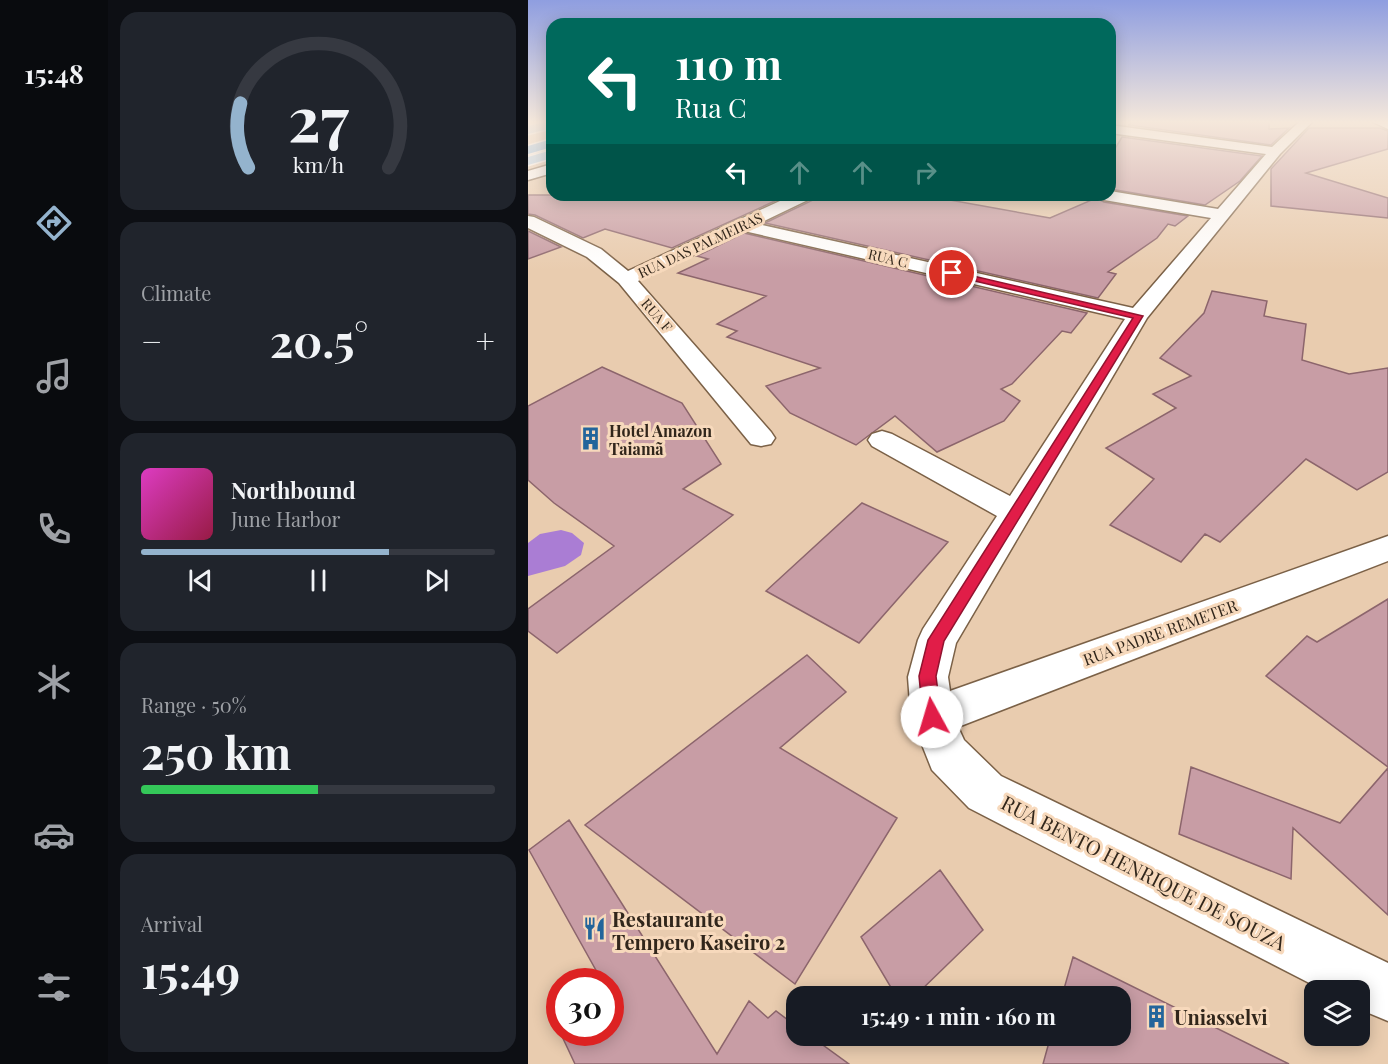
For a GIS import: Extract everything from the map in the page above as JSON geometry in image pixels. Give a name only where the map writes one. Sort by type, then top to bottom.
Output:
[{"type":"street","name":"RUA BENTO HENRIQUE DE SOUZA","points":[[1259,172],[1138,316],[936,640],[927,676],[932,717],[948,755],[985,792],[1031,818],[1388,993]]},
{"type":"street","points":[[1116,197],[1224,215]]},
{"type":"street","name":"RUA DAS PALMEIRAS","points":[[626,279],[793,201]]},
{"type":"street","name":"RUA F","points":[[528,221],[594,253],[626,279],[761,438]]},
{"type":"street","name":"RUA C","points":[[742,225],[1138,316]]},
{"type":"street","points":[[882,440],[1016,513]]},
{"type":"street","name":"RUA PADRE REMETER","points":[[932,717],[1388,548]]},
{"type":"shaded area","points":[[561,530],[572,533],[584,543],[581,555],[565,566],[528,576],[528,543],[540,534]]},
{"type":"building","points":[[1116,172],[1248,172],[1240,181],[1205,205],[1116,190]]},
{"type":"building","points":[[1271,172],[1311,172],[1306,173],[1388,198],[1388,218],[1271,206]]},
{"type":"building","points":[[528,195],[546,195],[546,201],[775,201],[672,248],[605,229],[583,238],[535,215],[528,214]]},
{"type":"building","points":[[811,201],[955,201],[1050,218],[1089,201],[1102,201],[1188,216],[1175,226],[1168,224],[1157,238],[1108,272],[1116,274],[1098,298],[765,223]]},
{"type":"building","points":[[528,231],[561,247],[528,259]]},
{"type":"building","points":[[744,233],[1087,313],[1071,333],[1062,331],[1012,384],[1001,389],[1020,401],[1004,421],[937,452],[895,416],[856,445],[790,413],[766,386],[820,368],[727,337],[737,331],[717,324],[766,296],[678,273],[708,259],[697,256]]},
{"type":"building","points":[[1212,291],[1267,301],[1264,316],[1306,324],[1302,360],[1349,374],[1388,368],[1388,472],[1357,490],[1306,459],[1220,542],[1205,534],[1181,562],[1110,525],[1154,479],[1106,448],[1176,408],[1153,394],[1191,376],[1160,358],[1204,313]]},
{"type":"building","points":[[602,367],[682,403],[721,464],[683,489],[733,515],[557,653],[528,631],[528,609],[614,546],[554,503],[528,480],[528,406]]},
{"type":"building","points":[[862,503],[948,542],[859,643],[766,591]]},
{"type":"building","points":[[1388,599],[1388,767],[1266,676],[1307,636],[1317,642]]},
{"type":"building","points":[[807,655],[846,692],[780,748],[897,818],[795,984],[585,825]]},
{"type":"building","points":[[1191,767],[1340,823],[1388,768],[1388,915],[1293,828],[1291,879],[1179,834]]},
{"type":"building","points":[[569,820],[717,1054],[749,1001],[768,1018],[776,1011],[786,1018],[786,1046],[824,1046],[849,1064],[575,1064],[567,1046],[624,1046],[624,968],[595,968],[529,850]]},
{"type":"building","points":[[940,870],[983,930],[925,986],[890,986],[861,937]]},
{"type":"building","name":"Uniasselvi","points":[[1073,957],[1289,1064],[1043,1064],[1048,1046],[1131,1046],[1131,986],[1065,986]]},
{"type":"place","name":"Hotel Amazon Taiamã","points":[[591,439]]},
{"type":"place","name":"Restaurante Tempero Kaseiro 2","points":[[594,929]]},
{"type":"place","name":"Uniasselvi","points":[[1156,1016]]},
{"type":"route","points":[[932,717],[927,676],[936,640],[1138,316],[952,273]]}]
